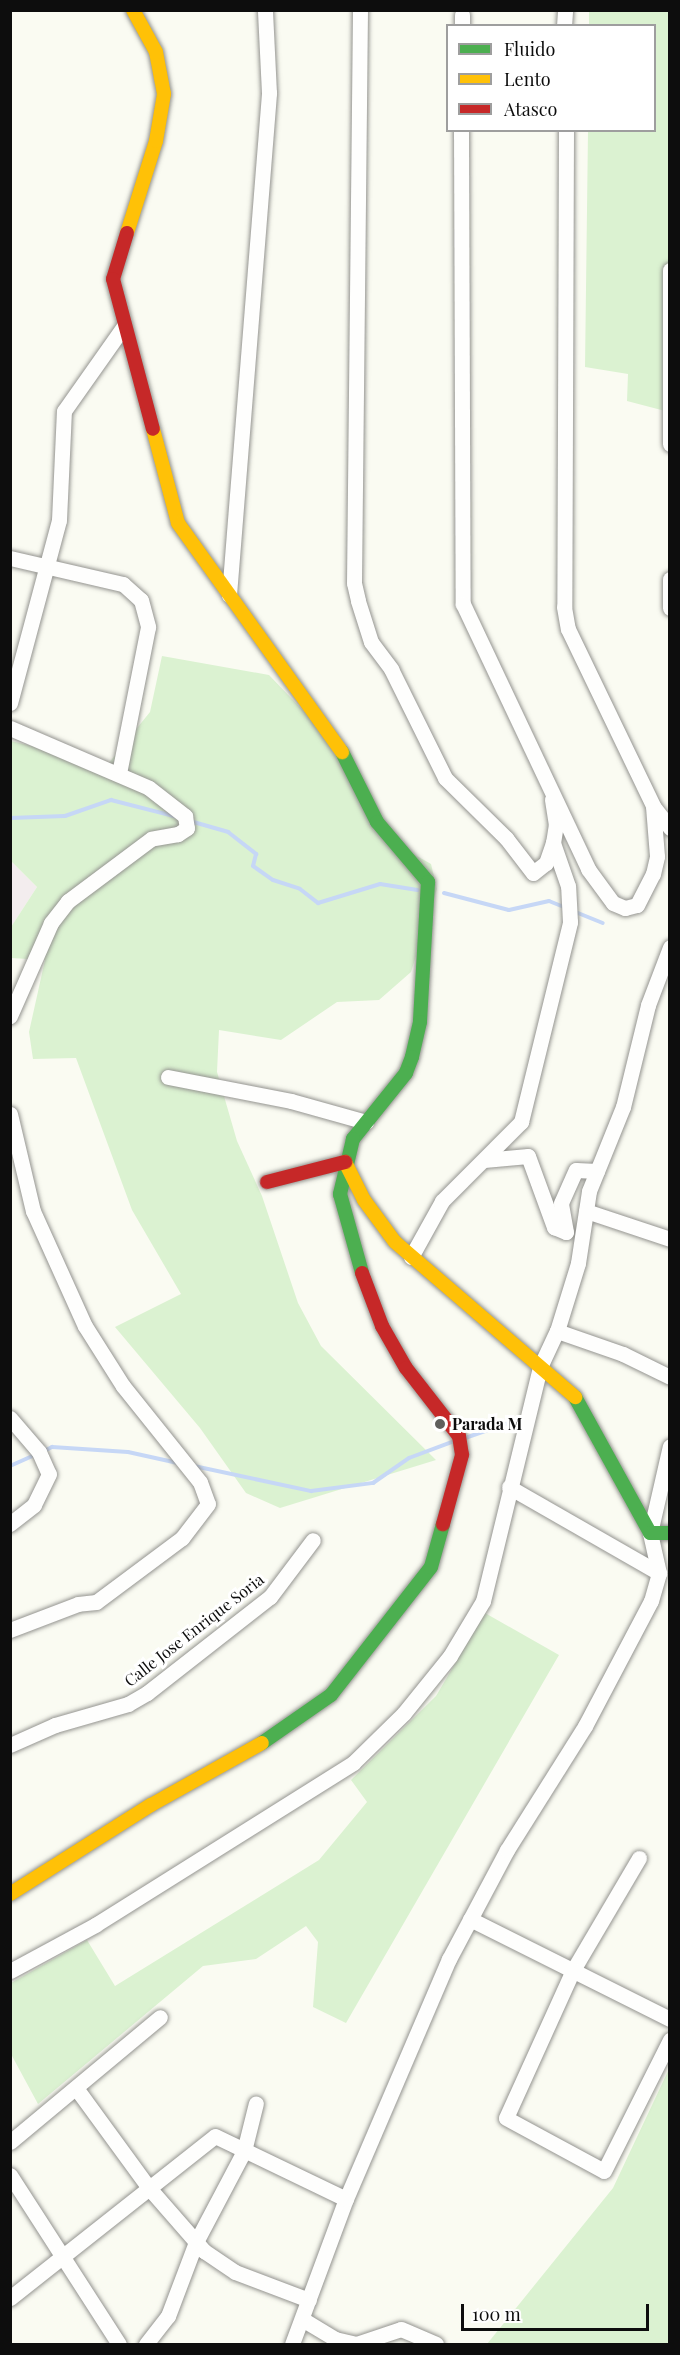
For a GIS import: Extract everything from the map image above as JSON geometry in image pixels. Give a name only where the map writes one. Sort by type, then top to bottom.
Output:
[{"type":"street","points":[[10,1894],[151,1805],[243,1756],[331,1695],[431,1567],[463,1446],[448,1418],[406,1368],[370,1299],[341,1212],[345,1162],[366,1122],[406,1073],[412,1057],[420,1022],[428,882],[376,822],[338,744],[229,598],[178,522],[124,326],[115,263],[156,141],[164,94],[156,52],[133,10]]},
{"type":"street","points":[[229,598],[268,116],[265,10]]},
{"type":"street","points":[[360,10],[354,583],[358,601],[371,642],[391,669],[445,778],[506,838],[533,873],[546,863],[553,843],[556,825],[552,799]]},
{"type":"street","points":[[461,132],[463,604],[552,799],[570,823],[603,891],[626,908],[637,905],[653,874],[657,856],[653,806]]},
{"type":"street","points":[[566,132],[564,607],[568,629],[653,806],[669,828]]},
{"type":"street","points":[[669,270],[669,444]]},
{"type":"street","points":[[10,703],[59,520],[64,411],[124,326]]},
{"type":"street","points":[[10,558],[123,584],[141,600],[148,627],[119,773]]},
{"type":"street","points":[[669,579],[669,608]]},
{"type":"street","points":[[10,728],[119,773],[186,816],[187,828],[178,834],[151,839],[68,901],[51,923],[10,1016]]},
{"type":"street","points":[[411,1257],[442,1201],[521,1122],[570,922],[568,886],[553,843]]},
{"type":"street","points":[[10,1971],[95,1925],[353,1763],[404,1713],[450,1656],[483,1601],[509,1486],[525,1440],[540,1367],[557,1331],[578,1263],[586,1211],[597,1171],[623,1107],[648,1005],[669,947]]},
{"type":"street","points":[[168,1077],[291,1101],[366,1122]]},
{"type":"street","points":[[10,1114],[14,1154],[49,1253],[101,1354],[207,1492],[205,1513],[193,1527],[96,1602],[78,1604],[10,1630]]},
{"type":"street","points":[[484,1160],[528,1156],[554,1227],[566,1232],[561,1203],[576,1170],[597,1171]]},
{"type":"street","points":[[267,1182],[345,1162]]},
{"type":"street","points":[[292,2344],[346,2199],[470,1919],[585,1726],[651,1600],[659,1573],[650,1533],[573,1394],[411,1257],[378,1221],[345,1162]]},
{"type":"street","points":[[586,1211],[669,1239]]},
{"type":"street","points":[[557,1331],[623,1354],[669,1377]]},
{"type":"street","points":[[10,1418],[39,1452],[48,1474],[34,1505],[10,1524]]},
{"type":"street","points":[[650,1533],[669,1446]]},
{"type":"street","points":[[509,1486],[659,1573]]},
{"type":"street","points":[[650,1533],[669,1533]]},
{"type":"street","name":"Calle Jose Enrique Soria","points":[[10,1745],[55,1725],[128,1704],[147,1693],[270,1597],[313,1540]]},
{"type":"street","points":[[639,1858],[573,1970],[506,2118],[604,2171],[669,2040]]},
{"type":"street","points":[[470,1919],[669,2019]]},
{"type":"street","points":[[10,2142],[160,2017]]},
{"type":"street","points":[[76,2088],[149,2188],[196,2242],[235,2272],[309,2300]]},
{"type":"street","points":[[146,2344],[168,2316],[196,2242],[244,2151],[256,2103]]},
{"type":"street","points":[[10,2298],[215,2136],[346,2199]]},
{"type":"street","points":[[10,2175],[119,2344]]},
{"type":"street","points":[[302,2319],[335,2339],[356,2344],[402,2329],[436,2344]]},
{"type":"shaded area","points":[[11,861],[37,887],[11,927]]},
{"type":"green space","points":[[589,11],[669,11],[669,412],[627,401],[628,374],[585,367],[588,132],[656,132],[656,24],[589,24]]},
{"type":"green space","points":[[162,656],[269,675],[316,724],[387,839],[431,864],[437,889],[411,972],[379,1000],[337,1002],[281,1040],[219,1030],[217,1072],[237,1141],[262,1196],[298,1303],[321,1346],[436,1460],[280,1508],[246,1493],[200,1428],[115,1327],[181,1294],[132,1210],[76,1058],[33,1059],[29,1032],[45,960],[11,958],[11,927],[37,887],[11,861],[11,741],[108,764],[150,712]]},
{"type":"green space","points":[[485,1613],[559,1655],[346,2023],[313,2007],[318,1942],[306,1926],[256,1959],[203,1966],[38,2104],[11,2054],[11,1983],[87,1940],[115,1986],[319,1860],[367,1802],[351,1780],[436,1696]]},
{"type":"green space","points":[[669,2069],[669,2344],[487,2344],[613,2188]]},
{"type":"waterway","points":[[10,818],[65,816],[111,800],[177,817]]},
{"type":"waterway","points":[[190,821],[228,832],[256,854],[253,866],[273,880],[300,889],[318,903],[380,884],[418,890]]},
{"type":"waterway","points":[[444,893],[509,910],[549,901],[566,908]]},
{"type":"waterway","points":[[573,911],[603,923]]},
{"type":"waterway","points":[[465,1438],[523,1418]]},
{"type":"waterway","points":[[194,1466],[311,1491],[373,1483],[409,1458],[452,1442]]},
{"type":"waterway","points":[[44,1451],[52,1447],[128,1452],[178,1463]]},
{"type":"waterway","points":[[10,1466],[37,1454]]},
{"type":"traffic: fast","points":[[342,752],[377,822],[428,882],[420,1022],[412,1057],[406,1073],[353,1139],[340,1194],[362,1273]]},
{"type":"traffic: fast","points":[[575,1397],[650,1533],[670,1533]]},
{"type":"traffic: fast","points":[[262,1743],[331,1695],[431,1567],[443,1524]]},
{"type":"traffic: slow","points":[[127,233],[156,141],[164,94],[156,52],[133,10]]},
{"type":"traffic: slow","points":[[153,429],[178,523],[342,752]]},
{"type":"traffic: slow","points":[[345,1162],[364,1200],[395,1242],[575,1397]]},
{"type":"traffic: slow","points":[[10,1894],[151,1805],[262,1743]]},
{"type":"traffic: jam","points":[[127,233],[113,279],[153,429]]},
{"type":"traffic: jam","points":[[267,1182],[345,1162]]},
{"type":"traffic: jam","points":[[362,1273],[382,1326],[406,1368],[459,1436],[462,1455],[443,1524]]},
{"type":"place","name":"Parada M","points":[[440,1424]]}]
